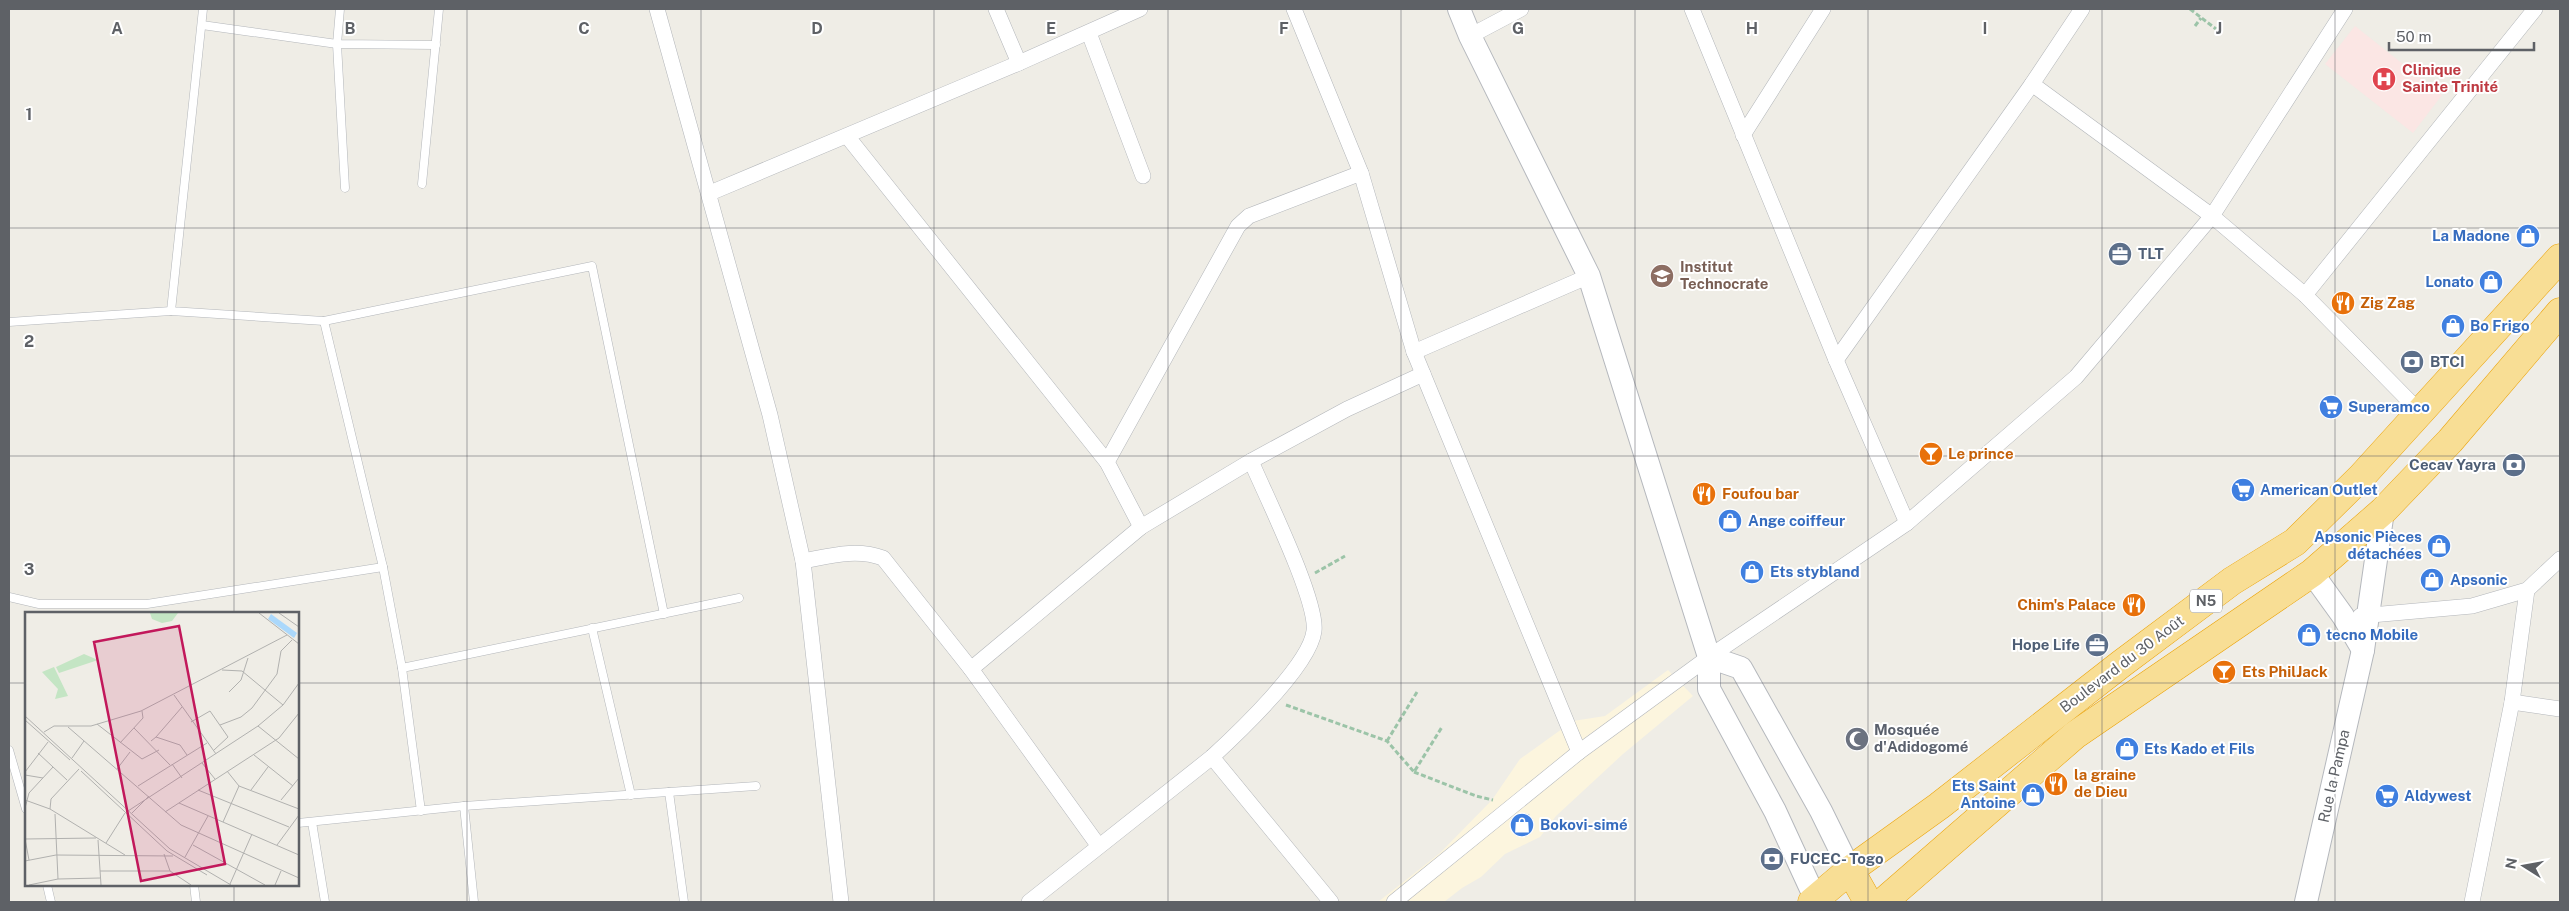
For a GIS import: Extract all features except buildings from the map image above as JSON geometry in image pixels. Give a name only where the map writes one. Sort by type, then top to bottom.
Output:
[{"type":"highway","name":"Boulevard du 30 Août","points":[[1815,901],[1850,870],[1939,806],[2121,664],[2232,582],[2295,542],[2362,476],[2560,258]]},
{"type":"highway","name":"Boulevard du 30 Août","points":[[1883,902],[2075,736],[2312,573],[2383,511],[2450,441],[2560,312]]},
{"type":"highway","points":[[2362,476],[2383,511]]},
{"type":"highway","points":[[2295,542],[2312,573]]},
{"type":"highway","points":[[1850,870],[1868,902]]},
{"type":"street","points":[[657,9],[710,193],[770,415],[803,561],[841,902]]},
{"type":"street","points":[[996,9],[1019,63]]},
{"type":"street","points":[[710,193],[1019,63],[1140,9]]},
{"type":"street","points":[[1294,9],[1362,173],[1414,352],[1579,752]]},
{"type":"street","points":[[1459,9],[1470,36],[1589,276],[1709,657],[1709,689],[1780,820],[1815,901]]},
{"type":"street","points":[[1470,36],[1521,9]]},
{"type":"street","points":[[1692,9],[1836,360],[1907,523]]},
{"type":"street","points":[[1743,135],[1823,9]]},
{"type":"street","points":[[1836,360],[2032,84],[2082,9]]},
{"type":"street","points":[[1394,902],[1579,752],[1709,657],[1907,523],[2076,377],[2212,216],[2345,9]]},
{"type":"street","points":[[2305,295],[2535,9]]},
{"type":"street","points":[[1089,33],[1143,176]]},
{"type":"street","points":[[2032,84],[2212,216],[2305,295],[2420,412]]},
{"type":"street","points":[[847,136],[1107,462],[1141,527]]},
{"type":"street","points":[[1107,462],[1243,220],[1362,173]]},
{"type":"street","points":[[1414,352],[1589,276]]},
{"type":"street","points":[[971,669],[1141,527],[1250,460],[1347,408],[1423,374]]},
{"type":"street","points":[[1029,902],[1098,845],[1212,757],[1270,700],[1309,647],[1314,632],[1313,617],[1300,578],[1250,460]]},
{"type":"street","name":"Rue la Pampa","points":[[2306,902],[2363,650],[2383,511]]},
{"type":"street","points":[[803,561],[852,552],[869,552],[883,558],[971,669],[1098,845]]},
{"type":"street","points":[[2343,616],[2369,616],[2472,606],[2527,590],[2560,559]]},
{"type":"street","points":[[2312,573],[2343,616],[2363,650]]},
{"type":"street","points":[[2472,902],[2512,702],[2527,590]]},
{"type":"street","points":[[1709,657],[1742,668],[1821,811],[1850,870]]},
{"type":"street","points":[[2512,702],[2560,709]]},
{"type":"street","points":[[1212,757],[1331,902]]},
{"type":"lane","points":[[171,311],[204,9]]},
{"type":"lane","points":[[340,9],[338,44],[345,188]]},
{"type":"lane","points":[[422,184],[439,9]]},
{"type":"lane","points":[[202,25],[338,44],[436,45]]},
{"type":"lane","points":[[9,322],[171,311],[324,321],[592,266],[664,614]]},
{"type":"lane","points":[[324,321],[383,567],[402,668],[421,811]]},
{"type":"lane","points":[[9,597],[39,604],[147,604],[383,567]]},
{"type":"lane","points":[[402,668],[738,598]]},
{"type":"lane","points":[[147,604],[148,612]]},
{"type":"lane","points":[[592,628],[632,795]]},
{"type":"lane","points":[[9,750],[25,806]]},
{"type":"lane","points":[[299,823],[464,806],[756,786]]},
{"type":"lane","points":[[670,792],[684,902]]},
{"type":"lane","points":[[464,806],[474,902]]},
{"type":"lane","points":[[312,822],[325,902]]},
{"type":"lane","points":[[46,886],[51,902]]},
{"type":"lane","points":[[194,886],[196,902]]},
{"type":"path","points":[[2190,9],[2216,29]]},
{"type":"path","points":[[2195,26],[2202,18]]},
{"type":"path","points":[[1300,578],[1323,571],[1345,556]]},
{"type":"path","points":[[1387,741],[1417,692]]},
{"type":"path","points":[[1270,700],[1387,741],[1414,772],[1476,796],[1516,804]]},
{"type":"path","points":[[1414,772],[1442,727]]},
{"type":"shaded area","name":"Clinique Sainte Trinité","points":[[2355,26],[2442,95],[2413,133],[2325,64]]},
{"type":"shaded area","points":[[1668,670],[1693,696],[1623,754],[1556,816],[1540,837],[1505,854],[1481,877],[1462,888],[1444,902],[1378,902],[1440,853],[1492,800],[1520,759],[1573,721],[1605,716]]},
{"type":"place","name":"Clinique Sainte Trinité","points":[[2384,79]]},
{"type":"place","name":"La Madone","points":[[2528,236]]},
{"type":"place","name":"TLT","points":[[2120,254]]},
{"type":"place","name":"Institut Technocrate","points":[[1662,276]]},
{"type":"place","name":"Lonato","points":[[2491,282]]},
{"type":"place","name":"Zig Zag","points":[[2343,303]]},
{"type":"place","name":"Bo Frigo","points":[[2453,326]]},
{"type":"place","name":"BTCI","points":[[2412,362]]},
{"type":"place","name":"Superamco","points":[[2331,407]]},
{"type":"place","name":"Le prince","points":[[1931,454]]},
{"type":"place","name":"Cecav Yayra","points":[[2514,465]]},
{"type":"place","name":"American Outlet","points":[[2243,490]]},
{"type":"place","name":"Foufou bar","points":[[1704,494]]},
{"type":"place","name":"Ange coiffeur","points":[[1730,521]]},
{"type":"place","name":"Apsonic Pièces détachées","points":[[2439,546]]},
{"type":"place","name":"Ets stybland","points":[[1752,572]]},
{"type":"place","name":"Apsonic","points":[[2432,580]]},
{"type":"place","name":"Chim's Palace","points":[[2134,605]]},
{"type":"place","name":"tecno Mobile","points":[[2309,635]]},
{"type":"place","name":"Hope Life","points":[[2097,645]]},
{"type":"place","name":"Ets PhilJack","points":[[2224,672]]},
{"type":"place","name":"Mosquée d'Adidogomé","points":[[1857,739]]},
{"type":"place","name":"Ets Kado et Fils","points":[[2127,749]]},
{"type":"place","name":"la graine de Dieu","points":[[2056,784]]},
{"type":"place","name":"Ets Saint Antoine","points":[[2033,795]]},
{"type":"place","name":"Aldywest","points":[[2387,796]]},
{"type":"place","name":"Bokovi-simé","points":[[1522,825]]},
{"type":"place","name":"FUCEC- Togo","points":[[1772,859]]}]
